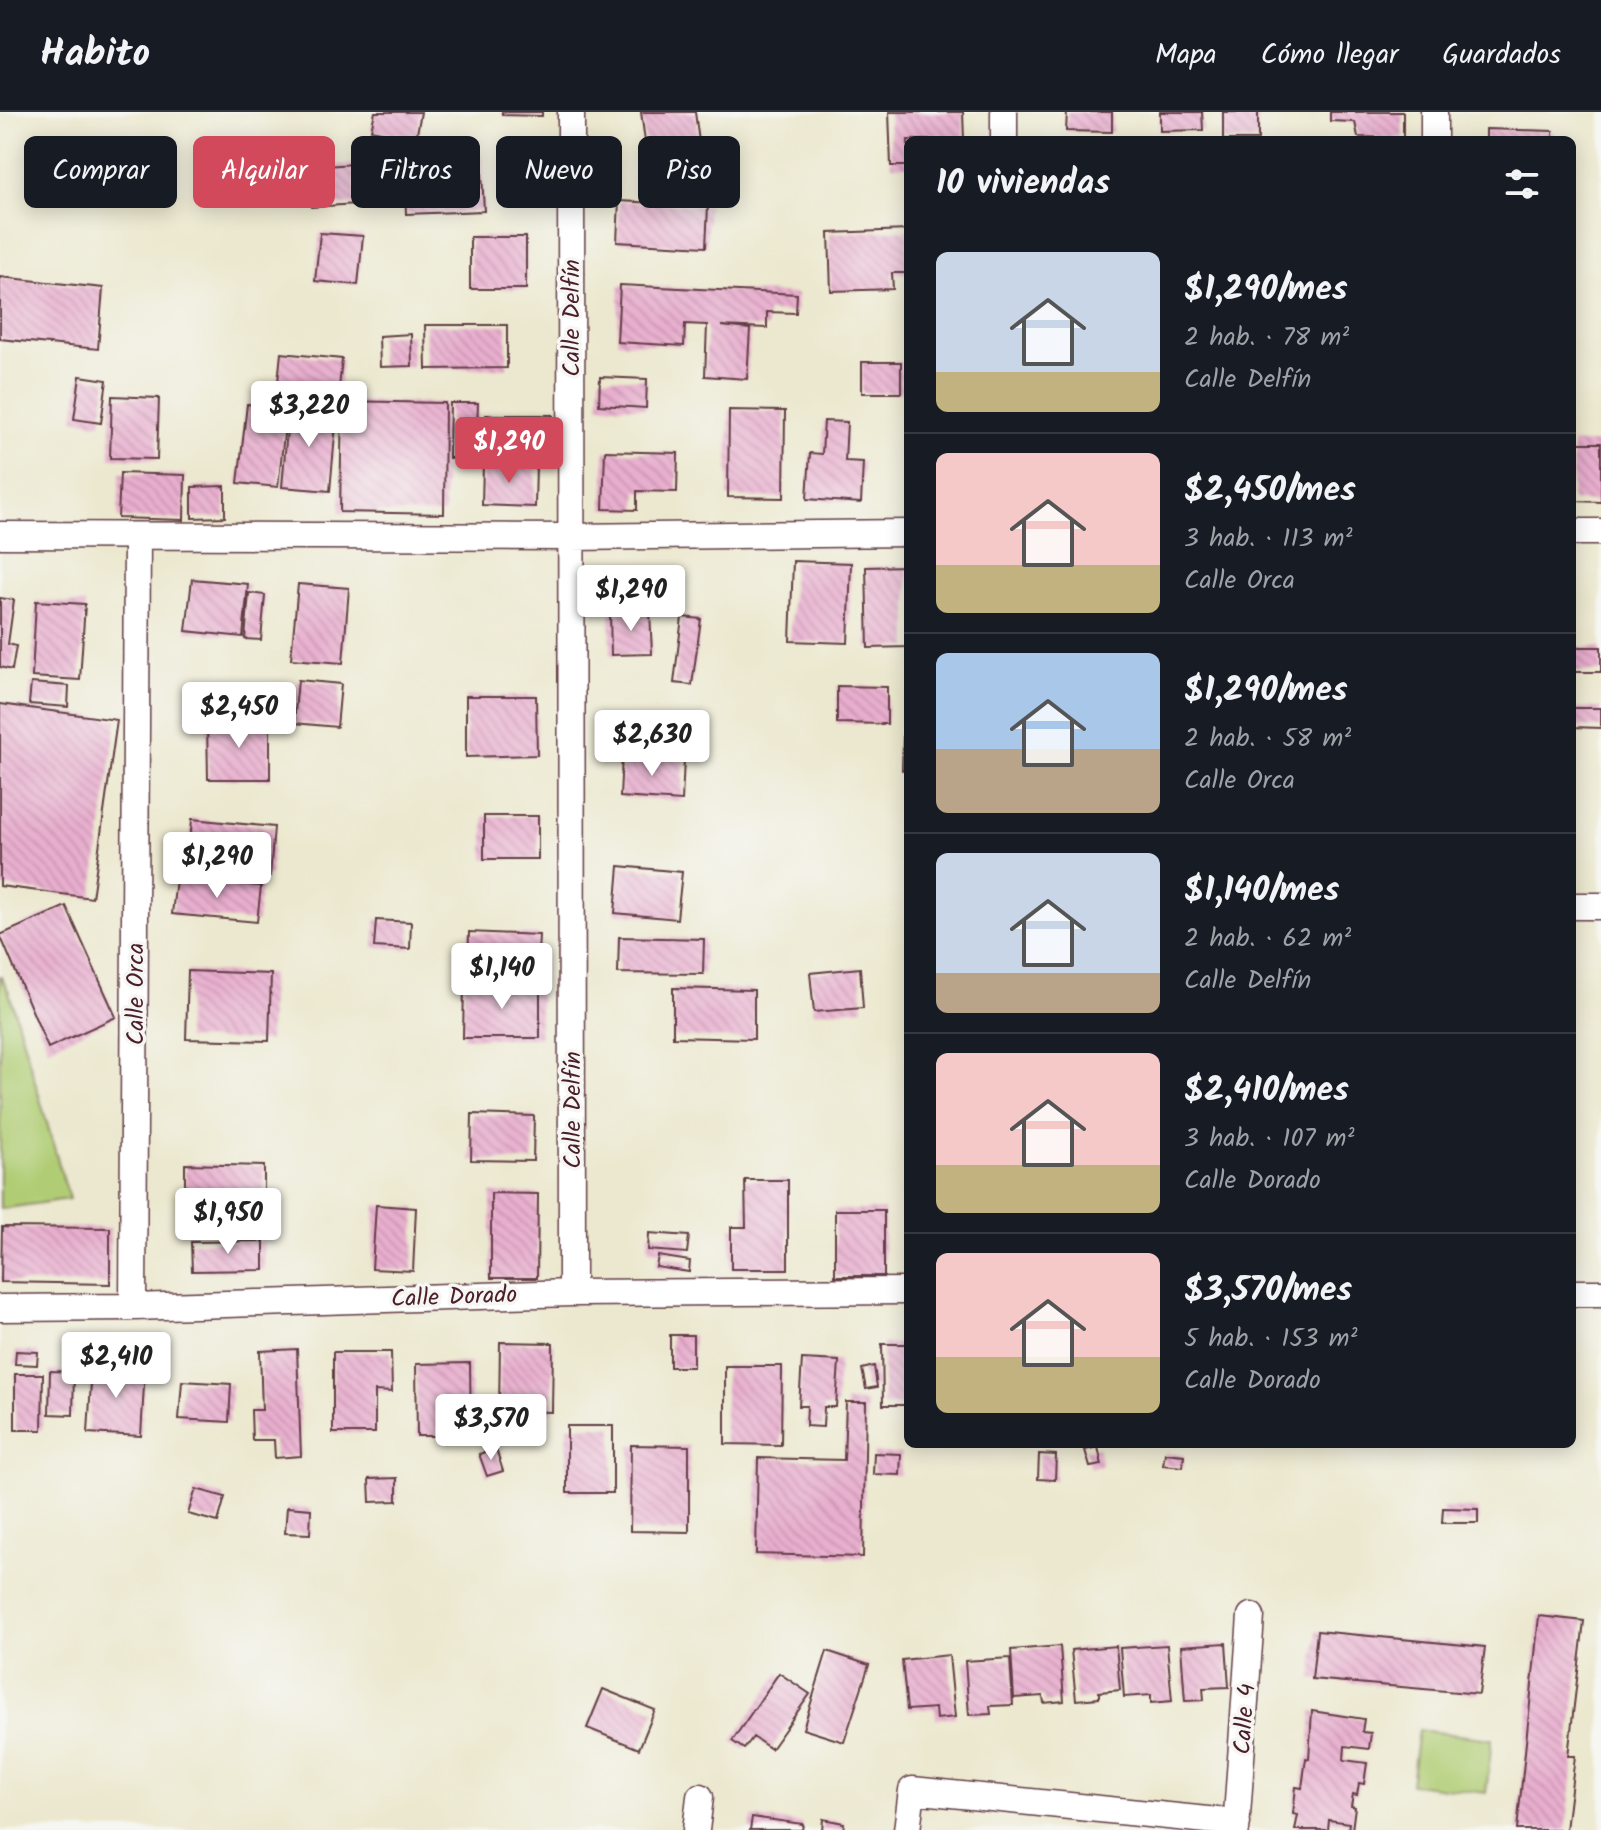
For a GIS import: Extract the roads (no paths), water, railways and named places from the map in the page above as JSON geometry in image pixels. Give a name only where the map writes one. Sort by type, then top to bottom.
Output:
[{"type":"street","name":"Calle Delfín","points":[[571,112],[572,1293]]},
{"type":"street","points":[[1004,112],[1004,136]]},
{"type":"street","points":[[1434,112],[1434,136]]},
{"type":"street","points":[[1576,532],[1601,532]]},
{"type":"street","points":[[0,535],[571,537],[904,533]]},
{"type":"street","name":"Calle Orca","points":[[133,1307],[137,536]]},
{"type":"street","points":[[1576,906],[1601,906]]},
{"type":"street","name":"Calle Dorado","points":[[0,1308],[133,1307],[572,1293],[904,1291]]},
{"type":"street","points":[[1576,1293],[1601,1293]]},
{"type":"street","name":"Calle 4","points":[[1236,1826],[1251,1616]]},
{"type":"street","points":[[907,1830],[912,1790],[1236,1826]]},
{"type":"street","points":[[696,1830],[700,1797]]}]
